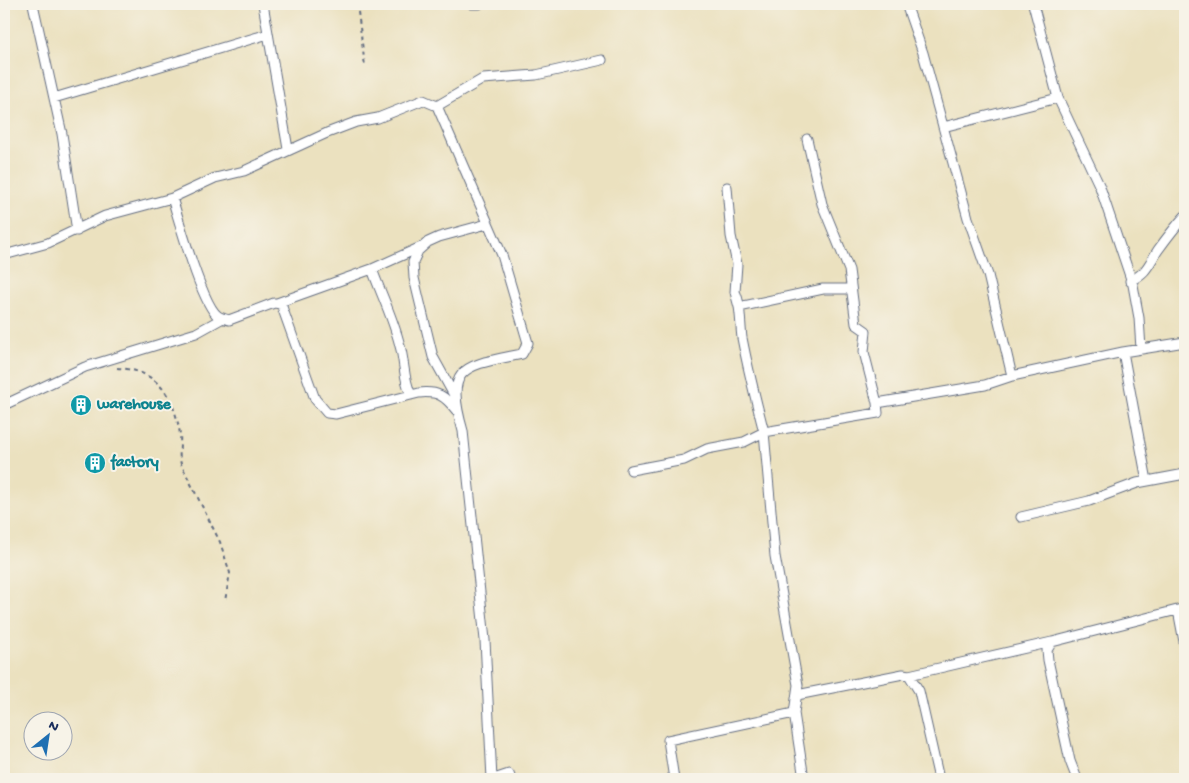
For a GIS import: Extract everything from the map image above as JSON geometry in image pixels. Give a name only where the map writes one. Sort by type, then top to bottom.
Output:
[{"type":"street","points":[[33,4],[54,98],[77,231]]},
{"type":"street","points":[[262,4],[288,150]]},
{"type":"street","points":[[472,4],[479,4]]},
{"type":"street","points":[[906,4],[923,52],[968,218],[988,275],[1012,376]]},
{"type":"street","points":[[1033,4],[1058,98],[1100,187],[1130,281],[1139,318],[1141,349]]},
{"type":"street","points":[[54,98],[268,34]]},
{"type":"street","points":[[437,106],[483,79],[536,75],[602,60]]},
{"type":"street","points":[[943,127],[1058,98]]},
{"type":"street","points":[[4,255],[48,243],[77,231],[105,216],[172,198],[215,178],[244,171],[288,150],[356,122],[378,118],[423,100],[437,106],[502,255],[528,343],[522,354],[472,365],[466,370],[455,386],[455,398],[463,431],[485,640],[493,779],[509,774],[512,779]]},
{"type":"street","points":[[631,470],[684,460],[707,448],[744,442],[764,432],[878,413],[864,352],[863,342],[866,331],[856,324],[848,270],[822,204],[807,139]]},
{"type":"street","points":[[727,187],[737,264],[735,292],[739,307],[823,289],[847,289],[851,286]]},
{"type":"street","points":[[172,198],[193,264],[211,308],[218,316],[230,320],[239,318],[274,302],[277,303],[372,269],[439,237],[487,224]]},
{"type":"street","points":[[1130,281],[1143,274],[1149,268],[1158,250],[1185,216]]},
{"type":"street","points":[[426,244],[418,252],[413,262],[414,278],[433,357],[455,398]]},
{"type":"street","points":[[372,269],[400,344],[404,365],[403,375],[411,395]]},
{"type":"street","points":[[735,292],[740,302],[738,315],[746,361],[764,432],[775,556],[798,684],[798,695],[794,713],[804,779]]},
{"type":"street","points":[[277,303],[281,304],[284,310],[315,399],[327,414],[336,414],[411,395],[432,392],[445,396],[458,413]]},
{"type":"street","points":[[4,405],[85,367],[196,334],[223,318]]},
{"type":"street","points":[[877,402],[985,385],[1012,376],[1123,352],[1185,342]]},
{"type":"street","points":[[1123,352],[1147,481]]},
{"type":"street","points":[[1021,516],[1089,501],[1147,481],[1185,474]]},
{"type":"street","points":[[798,695],[902,674],[909,675],[1052,642],[1182,609],[1185,647]]},
{"type":"street","points":[[1052,642],[1047,650],[1048,660],[1070,761],[1077,779]]},
{"type":"street","points":[[909,675],[919,691],[939,779]]},
{"type":"street","points":[[674,779],[668,740],[794,713]]},
{"type":"path","points":[[357,4],[365,66]]},
{"type":"path","points":[[110,368],[126,369],[157,380],[168,394],[180,434],[179,456],[181,464],[220,542],[230,573],[224,601]]},
{"type":"place","name":"warehouse","points":[[81,405]]},
{"type":"place","name":"factory","points":[[95,463]]}]
